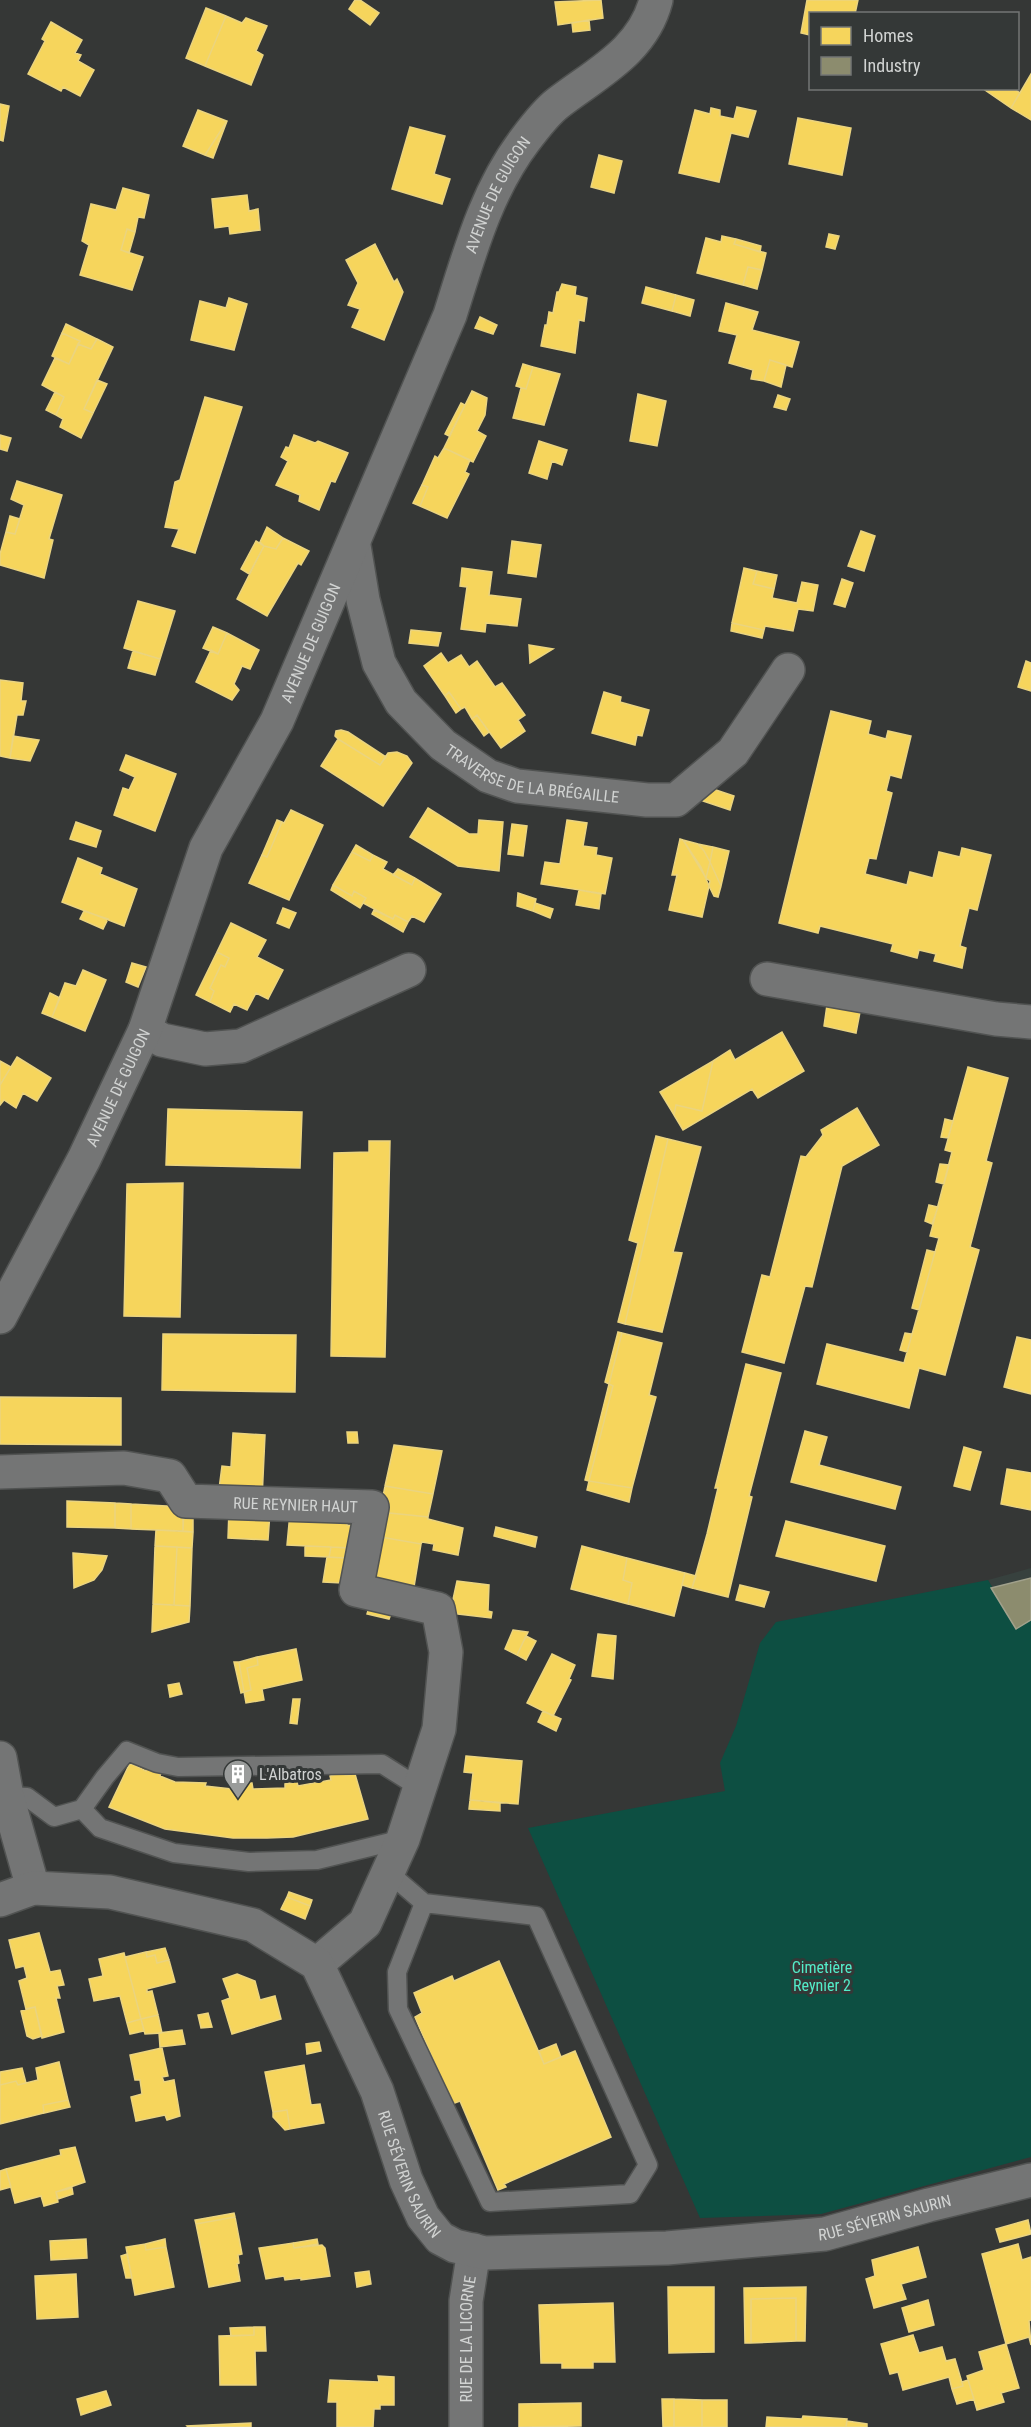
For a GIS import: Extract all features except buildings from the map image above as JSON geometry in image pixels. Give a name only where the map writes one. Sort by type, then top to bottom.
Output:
[{"type":"street","name":"AVENUE DE GUIGON","points":[[0,1317],[84,1159],[145,1030],[206,848],[277,721],[354,546],[450,315],[471,247],[497,184],[525,140],[556,104],[594,78],[630,48],[651,17],[656,0]]},
{"type":"street","name":"TRAVERSE DE LA BRÉGAILLE","points":[[354,546],[363,600],[379,663],[401,702],[443,745],[488,776],[517,786],[647,800],[676,800],[733,752],[788,670]]},
{"type":"street","points":[[145,1030],[162,1040],[205,1049],[241,1046],[409,970]]},
{"type":"street","points":[[767,979],[996,1019],[1031,1022]]},
{"type":"street","name":"RUE REYNIER HAUT","points":[[0,1472],[124,1468],[170,1476],[186,1501],[372,1507],[356,1590],[438,1609],[446,1652],[439,1730],[403,1839],[365,1923],[316,1964]]},
{"type":"street","points":[[0,1758],[7,1796],[33,1888]]},
{"type":"street","points":[[0,1900],[33,1888],[110,1892],[253,1925],[316,1964]]},
{"type":"street","name":"RUE SÉVERIN SAURIN","points":[[316,1964],[377,2091],[406,2180],[423,2217],[440,2238],[455,2246],[485,2253],[668,2248],[825,2234],[1031,2180]]},
{"type":"street","name":"RUE DE LA LICORNE","points":[[466,2427],[466,2301],[474,2250]]},
{"type":"lane","points":[[7,1796],[27,1797],[54,1817],[82,1809],[127,1751],[157,1763],[178,1767],[382,1764],[420,1788]]},
{"type":"lane","points":[[82,1809],[100,1828],[174,1853],[249,1862],[317,1860],[403,1839]]},
{"type":"lane","points":[[388,1872],[424,1904],[536,1916],[648,2165],[630,2194],[490,2202],[398,2009],[397,1972],[424,1904]]},
{"type":"shaded area","points":[[1031,1568],[1031,1620],[1016,1629],[988,1580]]},
{"type":"green space","name":"Cimetière Reynier 2","points":[[988,1580],[1015,1625],[1031,1615],[1031,2157],[821,2214],[700,2218],[528,1828],[725,1791],[720,1763],[736,1726],[760,1643],[776,1622]]},
{"type":"place","name":"L'Albatros","points":[[238,1800]]}]
